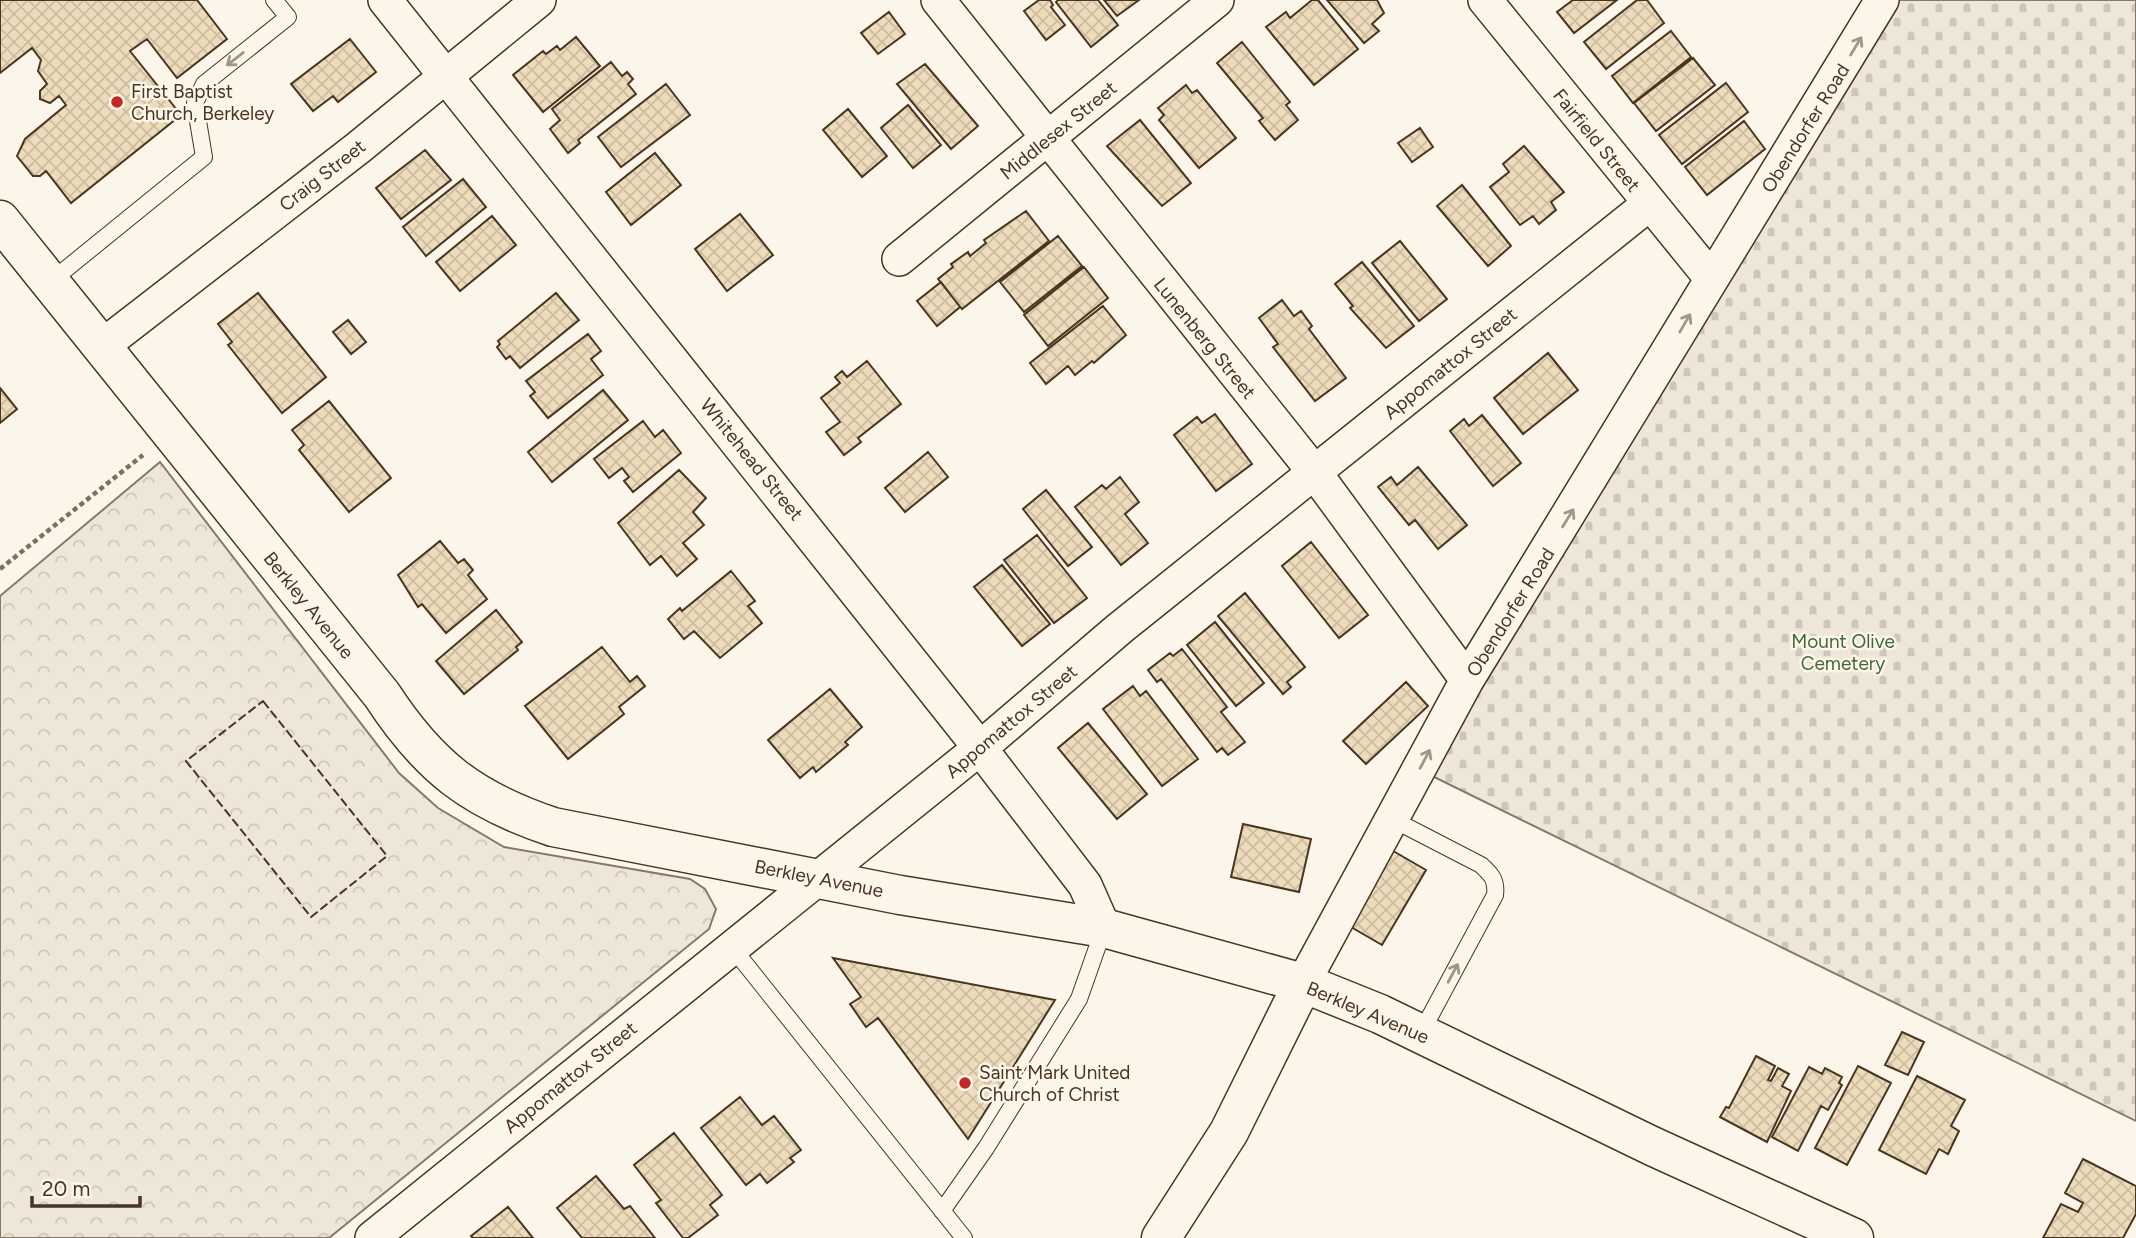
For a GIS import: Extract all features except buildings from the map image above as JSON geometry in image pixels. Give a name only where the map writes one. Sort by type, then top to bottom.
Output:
[{"type":"street","name":"Whitehead Street","points":[[385,0],[980,748],[1085,884],[1104,928]]},
{"type":"street","name":"Craig Street","points":[[101,347],[539,0]]},
{"type":"street","name":"Lunenberg Street","points":[[937,0],[1314,473],[1468,680]]},
{"type":"street","name":"Middlesex Street","points":[[899,259],[1217,0]]},
{"type":"street","name":"Fairfield Street","points":[[1485,0],[1711,278]]},
{"type":"street","name":"Obendorfer Road","points":[[1161,1238],[1229,1132],[1303,983],[1468,680],[1659,369],[1711,278],[1855,49],[1882,0]]},
{"type":"street","name":"Appomattox Street","points":[[372,1238],[980,748],[1119,629],[1649,204]]},
{"type":"street","name":"Berkley Avenue","points":[[0,220],[382,695],[409,736],[435,763],[474,793],[516,815],[553,828],[821,877],[900,895],[1104,928],[1303,983],[1421,1033],[1652,1146],[1854,1238]]},
{"type":"lane","points":[[50,282],[204,157],[195,103],[204,84],[288,17],[274,0]]},
{"type":"lane","points":[[1392,819],[1480,865],[1491,874],[1496,884],[1494,895],[1421,1033]]},
{"type":"lane","points":[[942,1210],[986,1148],[1079,999],[1104,928]]},
{"type":"lane","points":[[731,946],[964,1238]]},
{"type":"path","points":[[0,569],[171,433]]},
{"type":"green space","name":"Mount Olive Cemetery","points":[[1899,0],[2136,0],[2136,1121],[1426,773]]},
{"type":"green space","points":[[160,462],[399,773],[438,808],[504,847],[690,879],[705,889],[716,909],[709,929],[329,1238],[0,1238],[0,596]]},
{"type":"fence","points":[[263,701],[387,856],[311,917],[186,761],[263,701]]},
{"type":"place","name":"First Baptist Church, Berkeley","points":[[117,102]]},
{"type":"place","name":"Saint Mark United Church of Christ","points":[[965,1083]]}]
